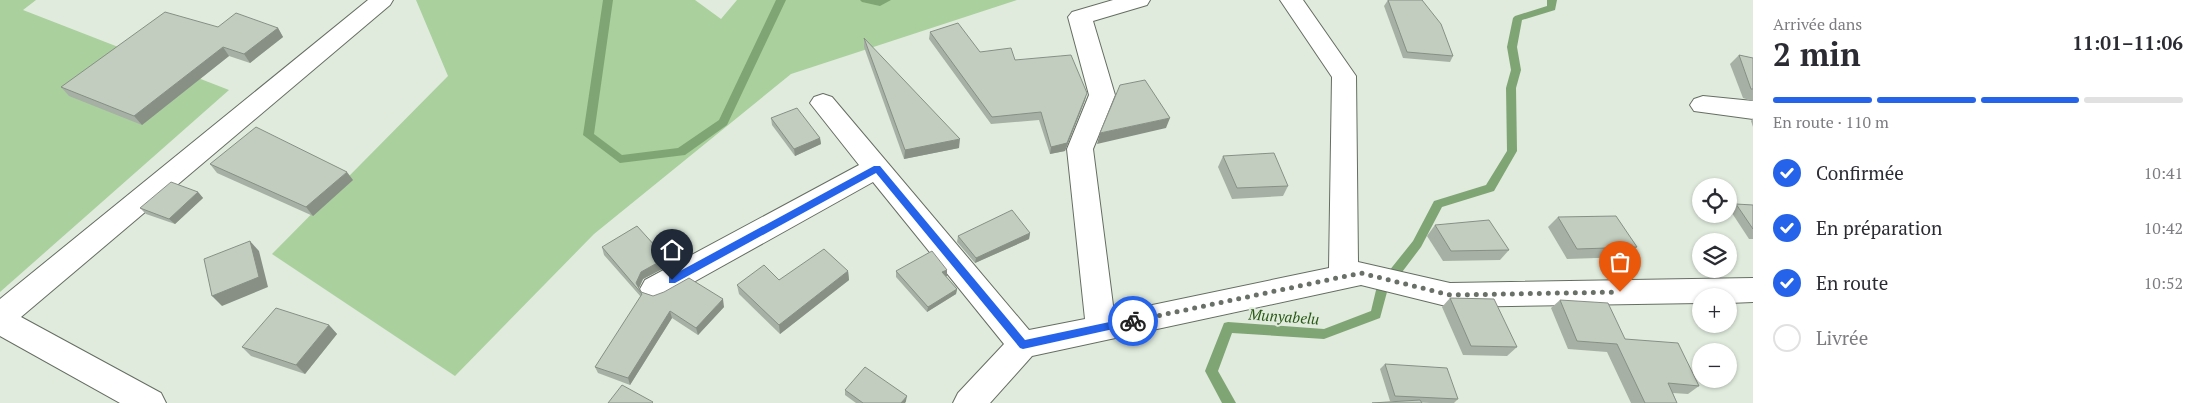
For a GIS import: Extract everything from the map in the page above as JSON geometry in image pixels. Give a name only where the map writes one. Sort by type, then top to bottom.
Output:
[{"type":"street","points":[[150,403],[0,319],[382,0]]},
{"type":"street","points":[[1101,328],[1080,149],[1102,95],[1080,17],[1139,0]]},
{"type":"street","points":[[1291,0],[1344,76],[1352,275]]},
{"type":"street","points":[[823,103],[1023,345]]},
{"type":"street","points":[[1704,105],[1753,110]]},
{"type":"street","points":[[655,289],[877,168]]},
{"type":"street","points":[[968,403],[1023,345],[1352,275],[1450,295],[1753,290]]},
{"type":"green space","points":[[0,0],[36,0],[23,10],[229,90],[0,292]]},
{"type":"green space","points":[[416,0],[695,0],[721,19],[737,0],[1017,0],[791,74],[594,234],[455,376],[272,254],[448,76]]},
{"type":"building","points":[[1388,0],[1422,0],[1441,24],[1453,56],[1407,52]]},
{"type":"building","points":[[165,12],[218,27],[236,13],[278,28],[244,54],[223,47],[134,116],[61,87]]},
{"type":"building","points":[[958,23],[980,52],[1011,48],[1015,60],[1071,55],[1087,93],[1067,143],[1051,147],[1041,112],[992,117],[930,32]]},
{"type":"building","points":[[864,38],[960,139],[905,150]]},
{"type":"building","points":[[1739,55],[1753,58],[1753,89],[1751,89]]},
{"type":"building","points":[[1145,80],[1170,118],[1100,133],[1120,85]]},
{"type":"building","points":[[797,108],[820,138],[794,149],[771,118]]},
{"type":"building","points":[[256,127],[347,172],[306,207],[210,164]]},
{"type":"building","points":[[1274,153],[1288,186],[1237,188],[1223,156]]},
{"type":"building","points":[[171,182],[198,192],[169,219],[140,208]]},
{"type":"building","points":[[1737,204],[1753,205],[1753,229],[1737,205]]},
{"type":"building","points":[[1012,210],[1030,233],[976,258],[958,236]]},
{"type":"building","points":[[1616,216],[1637,247],[1577,249],[1558,217]]},
{"type":"building","points":[[1489,220],[1509,250],[1451,251],[1435,225]]},
{"type":"building","points":[[637,226],[666,258],[641,272],[636,283],[641,292],[653,296],[689,278],[723,299],[696,328],[670,311],[628,378],[595,367],[642,294],[602,247]]},
{"type":"building","points":[[250,241],[259,277],[212,296],[204,259]]},
{"type":"building","points":[[824,249],[848,271],[779,325],[737,285],[764,265],[779,280]]},
{"type":"building","points":[[932,251],[947,270],[942,272],[957,289],[928,307],[896,271]]},
{"type":"building","points":[[1450,298],[1494,299],[1517,347],[1471,346]]},
{"type":"building","points":[[1560,300],[1608,303],[1625,339],[1678,343],[1692,372],[1692,385],[1668,383],[1677,403],[1645,403],[1617,344],[1577,341]]},
{"type":"building","points":[[276,308],[329,325],[296,365],[242,347]]},
{"type":"building","points":[[1385,364],[1447,368],[1458,399],[1395,396]]},
{"type":"building","points":[[865,367],[907,396],[901,403],[863,403],[845,390]]},
{"type":"building","points":[[622,385],[653,402],[608,403]]},
{"type":"building","points":[[1420,400],[1422,403],[1372,403]]},
{"type":"waterway","points":[[608,0],[588,135],[620,159],[681,152],[723,122],[781,0]]},
{"type":"waterway","points":[[865,0],[880,3],[886,0]]},
{"type":"waterway","name":"Munyabelu","points":[[1229,403],[1211,371],[1228,327],[1324,334],[1376,314],[1381,290],[1417,244],[1438,204],[1490,188],[1512,151],[1511,88],[1516,70],[1512,47],[1518,18],[1552,8],[1552,0]]},
{"type":"way so far","points":[[1133,321],[1361,273],[1450,295],[1620,292]]},
{"type":"route","points":[[672,280],[877,168],[1023,345],[1133,321]]}]
